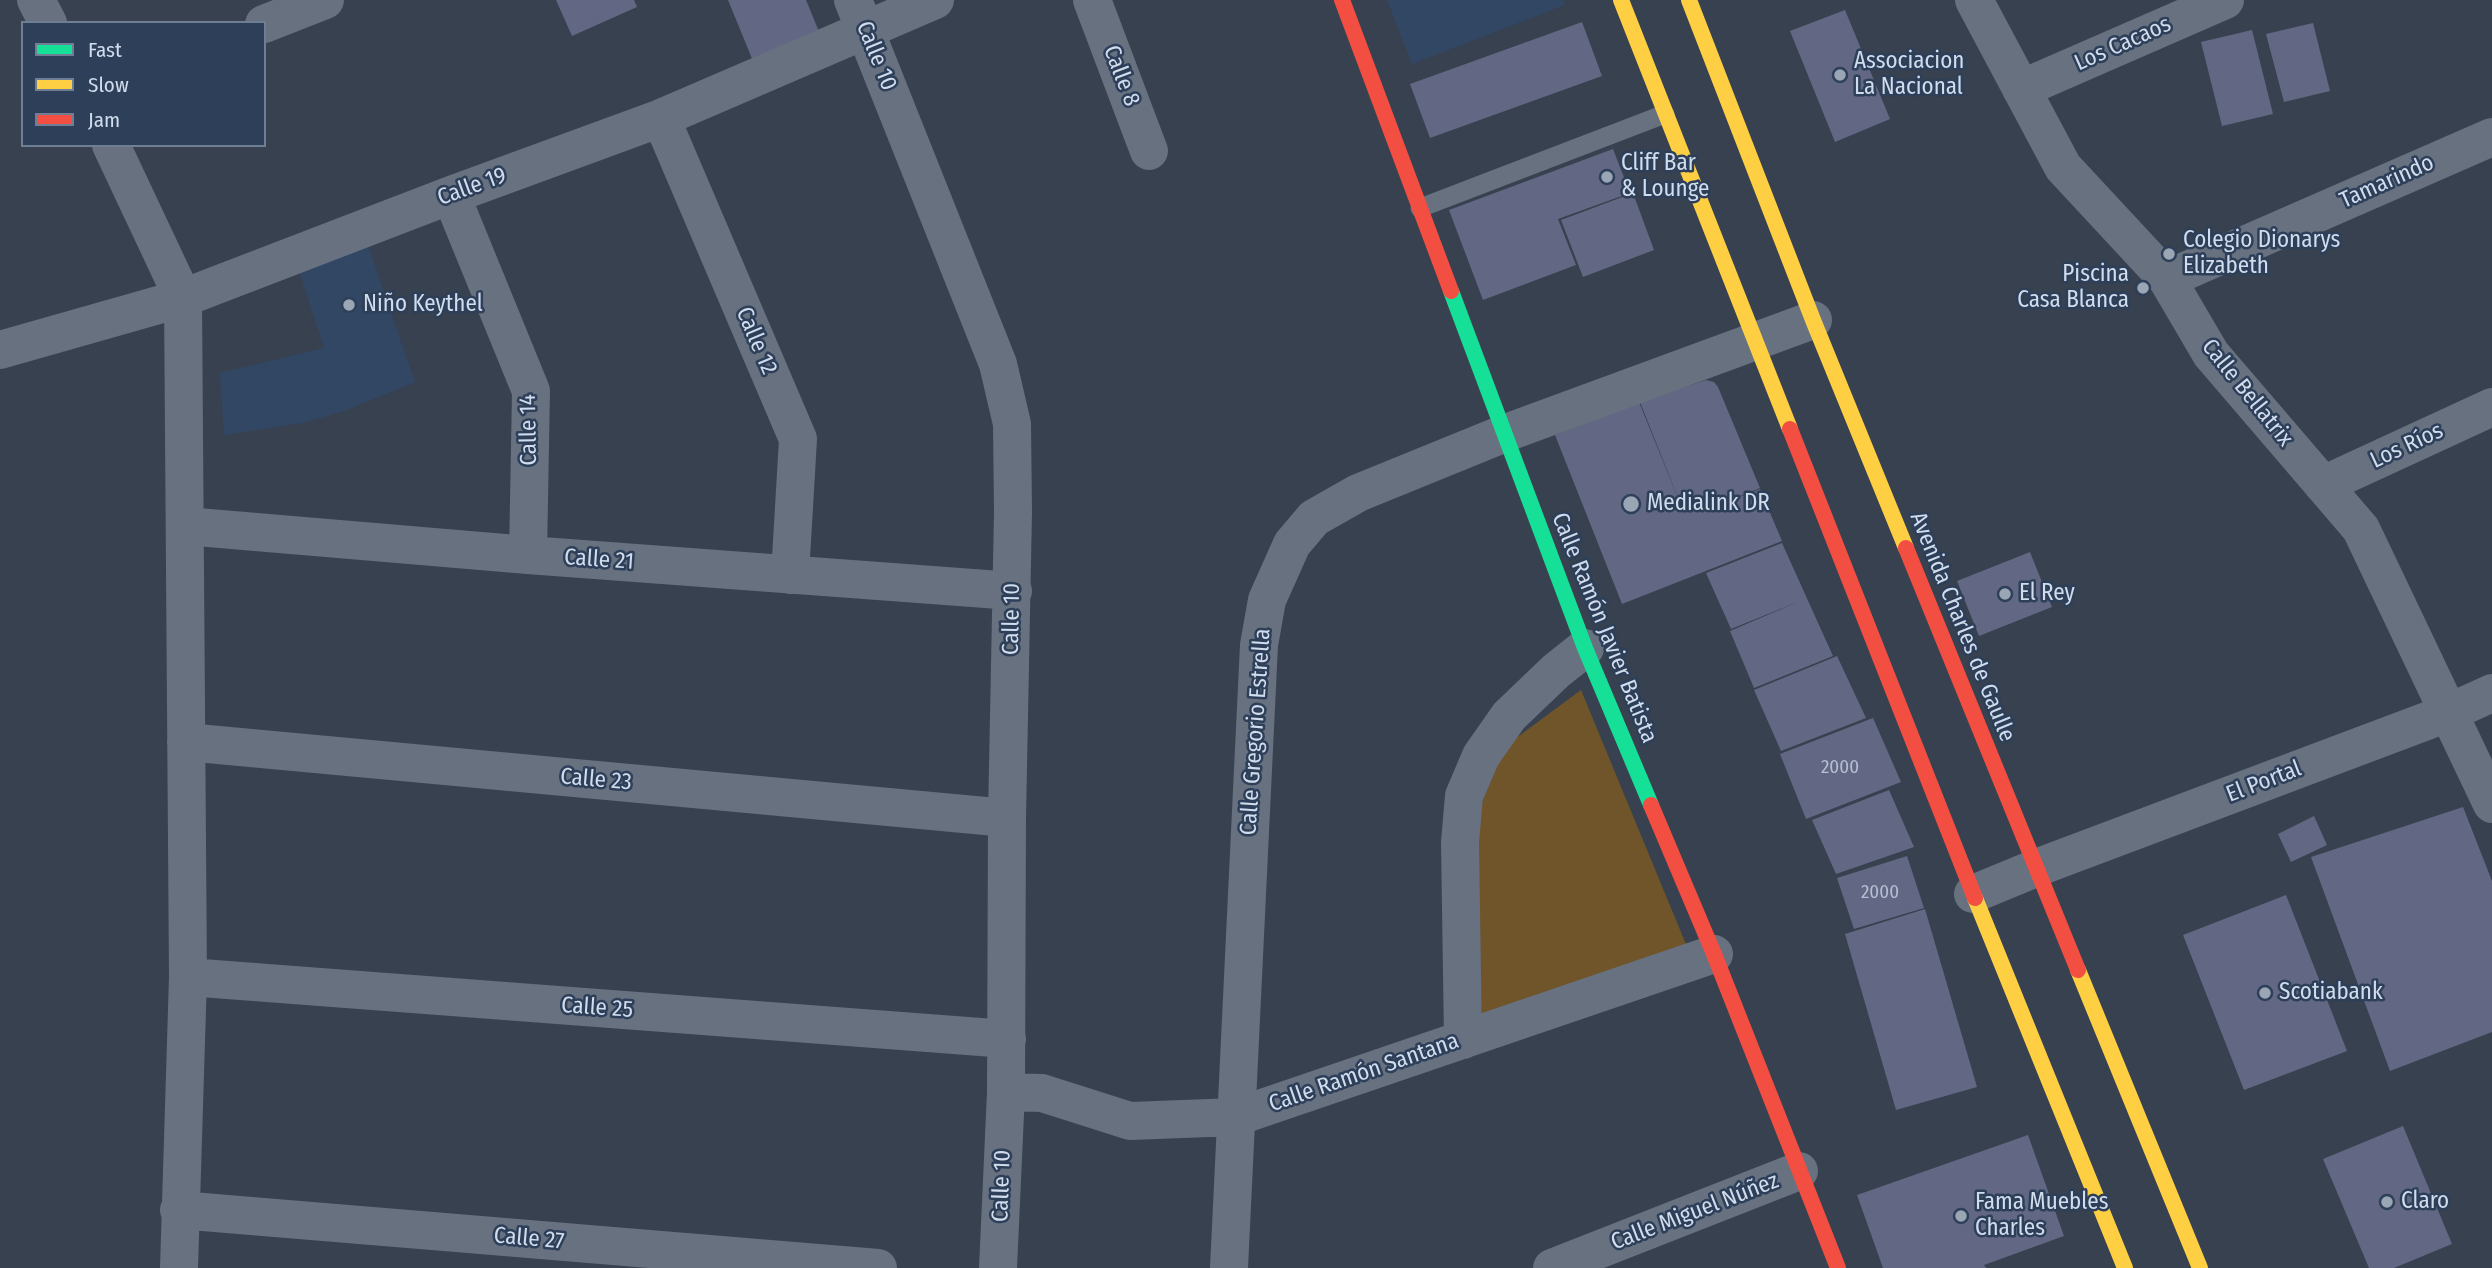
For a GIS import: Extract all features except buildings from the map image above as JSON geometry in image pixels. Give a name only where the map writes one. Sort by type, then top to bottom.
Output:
[{"type":"main road","name":"Calle Ramón Javier Batista","points":[[1342,0],[1585,648],[1714,954],[1838,1268]]},
{"type":"main road","points":[[1620,0],[1757,341],[1973,894],[2125,1268]]},
{"type":"main road","name":"Avenida Charles de Gaulle","points":[[1689,0],[1813,320],[2200,1268]]},
{"type":"street","points":[[36,0],[47,21]]},
{"type":"street","points":[[266,23],[325,0]]},
{"type":"street","name":"Calle 19","points":[[0,350],[183,298],[660,118],[859,15],[935,0]]},
{"type":"street","name":"Calle 8","points":[[1092,0],[1149,151]]},
{"type":"street","name":"Calle Bellatrix","points":[[1974,0],[2063,167],[2167,279],[2211,354],[2361,529],[2492,804]]},
{"type":"street","name":"Los Cacaos","points":[[2021,89],[2225,0]]},
{"type":"street","name":"Calle 10","points":[[859,15],[998,364],[1012,424],[1013,591],[1007,818],[1007,1039],[999,1268]]},
{"type":"street","name":"Calle 12","points":[[660,118],[798,439],[790,575]]},
{"type":"street","name":"Tamarindo","points":[[2167,279],[2492,137]]},
{"type":"street","points":[[112,147],[183,298],[188,977],[179,1268]]},
{"type":"street","name":"Calle 14","points":[[451,195],[531,391],[528,555]]},
{"type":"street","name":"Calle Gregorio Estrella","points":[[1229,1268],[1258,645],[1267,600],[1292,544],[1314,518],[1358,493],[1503,434],[1813,320]]},
{"type":"street","name":"Los Ríos","points":[[2323,485],[2492,407]]},
{"type":"street","name":"Calle 21","points":[[185,526],[1013,591]]},
{"type":"street","points":[[1463,1040],[1460,842],[1464,796],[1481,755],[1509,716],[1556,671],[1585,648]]},
{"type":"street","name":"El Portal","points":[[1973,894],[2448,713],[2492,693]]},
{"type":"street","name":"Calle 23","points":[[186,742],[1007,818]]},
{"type":"street","name":"Calle Ramón Santana","points":[[1006,1092],[1042,1093],[1130,1121],[1236,1117],[1714,954]]},
{"type":"street","name":"Calle 25","points":[[188,977],[1007,1039]]},
{"type":"street","name":"Calle Miguel Núñez","points":[[1552,1268],[1799,1171]]},
{"type":"street","name":"Calle 27","points":[[179,1210],[878,1268]]},
{"type":"lane","points":[[1420,208],[1665,114]]},
{"type":"shaded area","points":[[1387,0],[1563,0],[1565,5],[1412,64]]},
{"type":"shaded area","name":"Niño Keythel","points":[[365,237],[415,382],[347,410],[303,423],[224,435],[220,373],[324,348],[296,261]]},
{"type":"shaded area","points":[[1581,690],[1695,966],[1485,1041],[1464,848],[1504,747]]},
{"type":"traffic: fast","points":[[1451,291],[1585,648],[1651,805]]},
{"type":"traffic: slow","points":[[1621,0],[1790,429]]},
{"type":"traffic: slow","points":[[1689,0],[1813,320],[1906,548]]},
{"type":"traffic: slow","points":[[1975,898],[2125,1268]]},
{"type":"traffic: slow","points":[[2078,970],[2200,1268]]},
{"type":"traffic: jam","points":[[1342,0],[1451,291]]},
{"type":"traffic: jam","points":[[1790,429],[1975,898]]},
{"type":"traffic: jam","points":[[1906,548],[2078,970]]},
{"type":"traffic: jam","points":[[1651,805],[1714,954],[1838,1268]]},
{"type":"place","name":"Associacion La Nacional","points":[[1840,75]]},
{"type":"place","name":"Cliff Bar & Lounge","points":[[1607,177]]},
{"type":"place","name":"Colegio Dionarys Elizabeth","points":[[2169,254]]},
{"type":"place","name":"Piscina Casa Blanca","points":[[2143,288]]},
{"type":"place","name":"Niño Keythel","points":[[349,305]]},
{"type":"place","name":"Medialink DR","points":[[1631,504]]},
{"type":"place","name":"El Rey","points":[[2005,594]]},
{"type":"place","name":"Scotiabank","points":[[2265,993]]},
{"type":"place","name":"Claro","points":[[2387,1202]]},
{"type":"place","name":"Fama Muebles Charles","points":[[1961,1216]]}]
